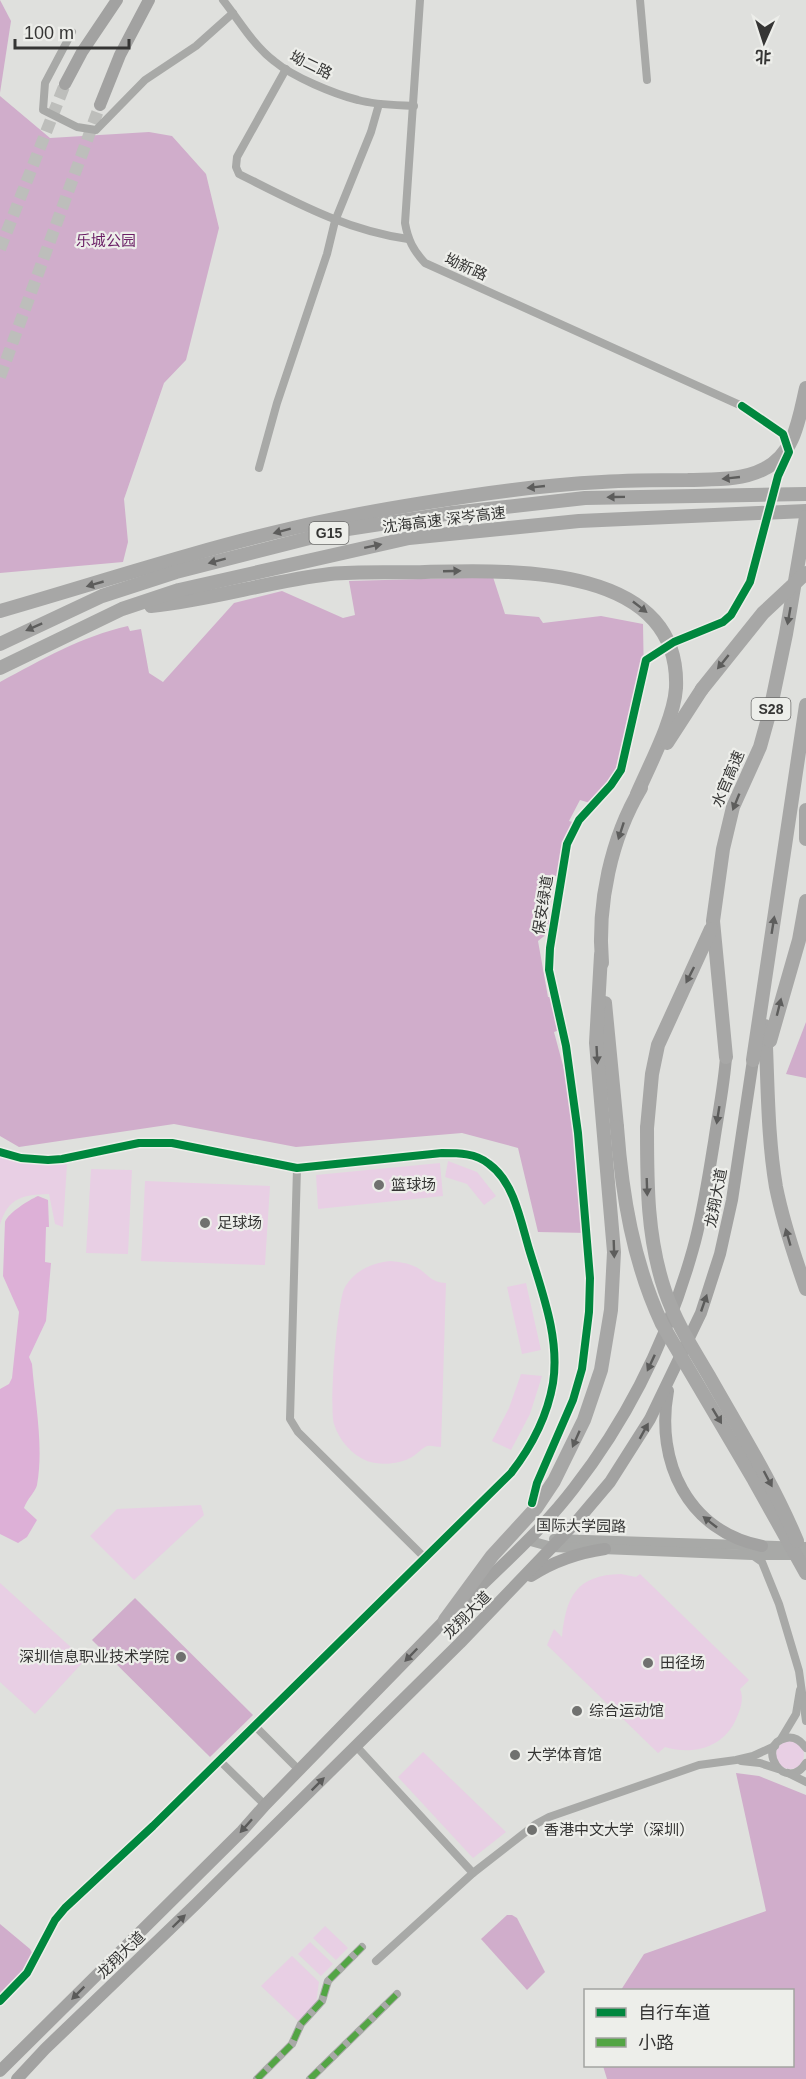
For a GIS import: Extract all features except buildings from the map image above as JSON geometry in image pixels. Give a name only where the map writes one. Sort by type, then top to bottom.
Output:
[{"type":"highway","points":[[0,611],[230,544],[291,528],[373,512],[540,487],[743,476],[765,469],[774,463],[789,446],[806,388]]},
{"type":"highway","name":"沈海高速 深岑高速","points":[[0,644],[102,596],[176,572],[341,530],[452,513],[585,498],[806,494]]},
{"type":"highway","name":"沈海高速 深岑高速","points":[[0,668],[122,609],[179,590],[409,538],[579,521],[806,511]]},
{"type":"highway","name":"水官高速","points":[[726,1057],[713,921],[728,822],[760,747],[770,711],[806,517]]},
{"type":"highway","points":[[122,609],[159,605],[330,574],[508,571],[551,576],[606,589],[635,603],[654,620],[667,640],[674,663],[676,690],[674,703],[623,823],[611,862],[604,901],[596,1043],[613,1223],[614,1277],[608,1339],[601,1370],[584,1420],[554,1481],[536,1508],[492,1556],[445,1620]]},
{"type":"highway","points":[[637,794],[702,689],[763,613],[806,573]]},
{"type":"highway","name":"S28","points":[[764,991],[806,705]]},
{"type":"highway","points":[[806,810],[806,839]]},
{"type":"highway","points":[[760,1059],[794,957],[806,901]]},
{"type":"highway","points":[[713,921],[702,952],[658,1045],[652,1074],[647,1128],[653,1248],[665,1292],[681,1328],[783,1506],[806,1562]]},
{"type":"highway","points":[[601,955],[627,1214],[653,1305],[806,1573]]},
{"type":"highway","points":[[794,957],[764,991],[760,1059],[769,1115],[776,1184],[789,1242],[806,1288]]},
{"type":"main road","points":[[65,84],[82,52],[117,0]]},
{"type":"main road","points":[[100,105],[120,55],[149,0]]},
{"type":"main road","name":"龙翔大道","points":[[0,2071],[242,1831],[445,1620],[527,1540],[566,1499],[601,1452],[630,1405],[659,1346],[683,1281],[701,1216],[726,1057]]},
{"type":"main road","name":"龙翔大道","points":[[17,2079],[513,1589],[595,1502],[626,1460],[650,1419],[701,1313],[720,1254],[760,1059]]},
{"type":"main road","points":[[671,1376],[666,1408],[667,1438],[673,1469],[683,1494],[698,1512],[718,1528],[739,1540],[762,1546]]},
{"type":"main road","points":[[513,1589],[542,1569],[562,1559],[605,1549]]},
{"type":"street","name":"坳二路","points":[[223,0],[265,53],[273,61],[300,78],[357,100],[414,106]]},
{"type":"street","points":[[286,69],[243,142],[237,157],[236,167],[239,174],[335,221],[362,230],[408,239],[405,223],[420,0]]},
{"type":"street","points":[[640,0],[647,80]]},
{"type":"street","points":[[72,32],[45,83],[43,110],[77,127],[96,130],[145,80],[196,46],[233,13]]},
{"type":"street","points":[[259,468],[277,403],[327,254],[335,221],[379,104]]},
{"type":"street","name":"坳新路","points":[[408,239],[414,251],[425,263],[742,406]]},
{"type":"street","points":[[0,1152],[21,1158],[48,1160],[85,1155],[140,1143],[172,1143],[297,1168],[422,1154],[460,1153],[476,1156],[488,1162],[506,1183],[513,1197],[549,1320],[554,1362],[550,1401],[537,1436],[511,1473],[220,1761],[65,1908],[55,1920],[27,1973],[0,2001]]},
{"type":"street","points":[[297,1168],[290,1419],[297,1432],[425,1557]]},
{"type":"street","name":"国际大学园路","points":[[527,1540],[605,1549],[806,1555]]},
{"type":"street","name":"国际大学园路","points":[[556,1543],[806,1547]]},
{"type":"street","points":[[752,1555],[762,1562],[775,1595],[801,1679],[806,1721]]},
{"type":"street","points":[[801,1679],[796,1714],[791,1725],[776,1744],[772,1756],[773,1762],[784,1771],[798,1771],[806,1762]]},
{"type":"street","points":[[255,1726],[299,1770]]},
{"type":"street","points":[[376,1961],[473,1873],[536,1824],[549,1817],[699,1765],[753,1756],[787,1738],[793,1738],[806,1748]]},
{"type":"street","points":[[356,1746],[473,1873]]},
{"type":"street","points":[[736,1760],[760,1763],[806,1782]]},
{"type":"street","points":[[220,1761],[265,1805]]},
{"type":"street","points":[[256,2079],[292,2044],[301,2024],[322,2001],[328,1981],[362,1947]]},
{"type":"street","points":[[310,2079],[397,1994]]},
{"type":"shaded area","points":[[0,1157],[33,1164],[67,1164],[63,1227],[55,1224],[49,1194],[18,1199],[7,1208],[0,1225]]},
{"type":"shaded area","points":[[448,1161],[477,1172],[496,1196],[484,1205],[467,1184],[445,1177]]},
{"type":"shaded area","name":"篮球场","points":[[440,1163],[443,1196],[318,1209],[316,1175]]},
{"type":"shaded area","points":[[91,1169],[132,1170],[128,1254],[86,1253]]},
{"type":"shaded area","name":"足球场","points":[[145,1181],[270,1186],[265,1265],[141,1261]]},
{"type":"shaded area","points":[[38,1196],[48,1200],[49,1227],[46,1227],[45,1262],[51,1263],[46,1321],[29,1357],[32,1364],[40,1455],[37,1485],[24,1508],[37,1520],[27,1537],[18,1543],[0,1534],[0,1389],[9,1384],[12,1378],[19,1312],[3,1276],[5,1222],[14,1211]]},
{"type":"shaded area","points":[[391,1261],[413,1266],[432,1279],[446,1283],[441,1447],[427,1446],[407,1459],[384,1464],[372,1463],[361,1458],[343,1441],[334,1424],[332,1398],[339,1312],[345,1287],[365,1268]]},
{"type":"shaded area","points":[[526,1283],[541,1350],[522,1354],[507,1287]]},
{"type":"shaded area","points":[[521,1374],[542,1376],[530,1414],[511,1450],[492,1441],[509,1408]]},
{"type":"shaded area","points":[[201,1505],[204,1515],[134,1580],[90,1536],[117,1509]]},
{"type":"shaded area","name":"田径场","points":[[621,1574],[636,1577],[640,1574],[749,1680],[740,1689],[741,1707],[732,1727],[717,1742],[707,1747],[687,1750],[665,1747],[658,1753],[547,1645],[554,1629],[562,1637],[567,1610],[576,1591],[593,1579]]},
{"type":"shaded area","points":[[0,1583],[85,1660],[35,1714],[0,1682]]},
{"type":"shaded area","points":[[790,1741],[800,1745],[804,1755],[800,1765],[790,1769],[780,1765],[776,1755],[780,1745]]},
{"type":"shaded area","points":[[423,1752],[506,1832],[473,1858],[398,1777]]},
{"type":"shaded area","points":[[325,1926],[348,1948],[336,1960],[313,1938]]},
{"type":"shaded area","points":[[310,1942],[333,1964],[321,1976],[298,1954]]},
{"type":"shaded area","points":[[292,1956],[319,1982],[316,2004],[298,2021],[261,1986]]},
{"type":"green space","points":[[0,0],[11,21],[0,93]]},
{"type":"green space","name":"乐城公园","points":[[0,96],[50,138],[149,132],[172,136],[206,174],[219,228],[186,360],[164,383],[124,499],[128,542],[123,562],[0,573]]},
{"type":"green space","points":[[493,577],[505,614],[539,617],[543,623],[601,616],[643,624],[644,682],[639,684],[616,775],[590,803],[580,800],[569,821],[576,823],[564,877],[546,875],[544,919],[555,921],[548,933],[538,941],[548,997],[555,997],[565,1028],[554,1032],[572,1099],[589,1233],[538,1232],[518,1148],[462,1133],[296,1147],[174,1124],[19,1147],[0,1136],[0,682],[78,642],[128,626],[130,631],[141,629],[149,673],[163,682],[234,603],[282,591],[343,618],[355,615],[349,581]]},
{"type":"green space","points":[[806,1022],[806,1078],[786,1074]]},
{"type":"green space","points":[[135,1598],[253,1715],[210,1757],[92,1640]]},
{"type":"green space","points":[[736,1773],[759,1776],[806,1795],[806,2079],[607,2079],[603,2067],[794,2067],[794,1989],[622,1989],[644,1954],[766,1911]]},
{"type":"green space","points":[[507,1915],[517,1918],[545,1972],[527,1990],[481,1939]]},
{"type":"green space","points":[[0,1924],[30,1949],[34,1956],[30,1964],[0,1999]]},
{"type":"tunnel","points":[[0,249],[65,84]]},
{"type":"tunnel","points":[[0,377],[100,105]]},
{"type":"marked path","points":[[257,2079],[292,2044],[301,2024],[322,2001],[328,1981],[362,1947]]},
{"type":"marked path","points":[[310,2079],[397,1994]]},
{"type":"cycle path","name":"保安绿道","points":[[532,1503],[537,1483],[573,1400],[582,1369],[589,1312],[590,1278],[578,1133],[566,1046],[549,970],[550,948],[567,844],[579,820],[611,785],[621,770],[646,660],[674,642],[723,622],[731,615],[750,582],[778,476],[789,452],[783,434],[742,406]]},
{"type":"cycle path","points":[[0,1152],[21,1158],[48,1160],[139,1143],[172,1143],[297,1168],[442,1153],[473,1156],[484,1160],[500,1175],[515,1203],[544,1298],[552,1332],[555,1366],[543,1420],[526,1452],[511,1473],[153,1826],[65,1908],[55,1920],[27,1973],[0,2001]]},
{"type":"place","name":"篮球场","points":[[379,1185]]},
{"type":"place","name":"足球场","points":[[205,1223]]},
{"type":"place","name":"深圳信息职业技术学院","points":[[181,1657]]},
{"type":"place","name":"田径场","points":[[648,1663]]},
{"type":"place","name":"综合运动馆","points":[[577,1711]]},
{"type":"place","name":"大学体育馆","points":[[515,1755]]},
{"type":"place","name":"香港中文大学（深圳）","points":[[532,1830]]}]
